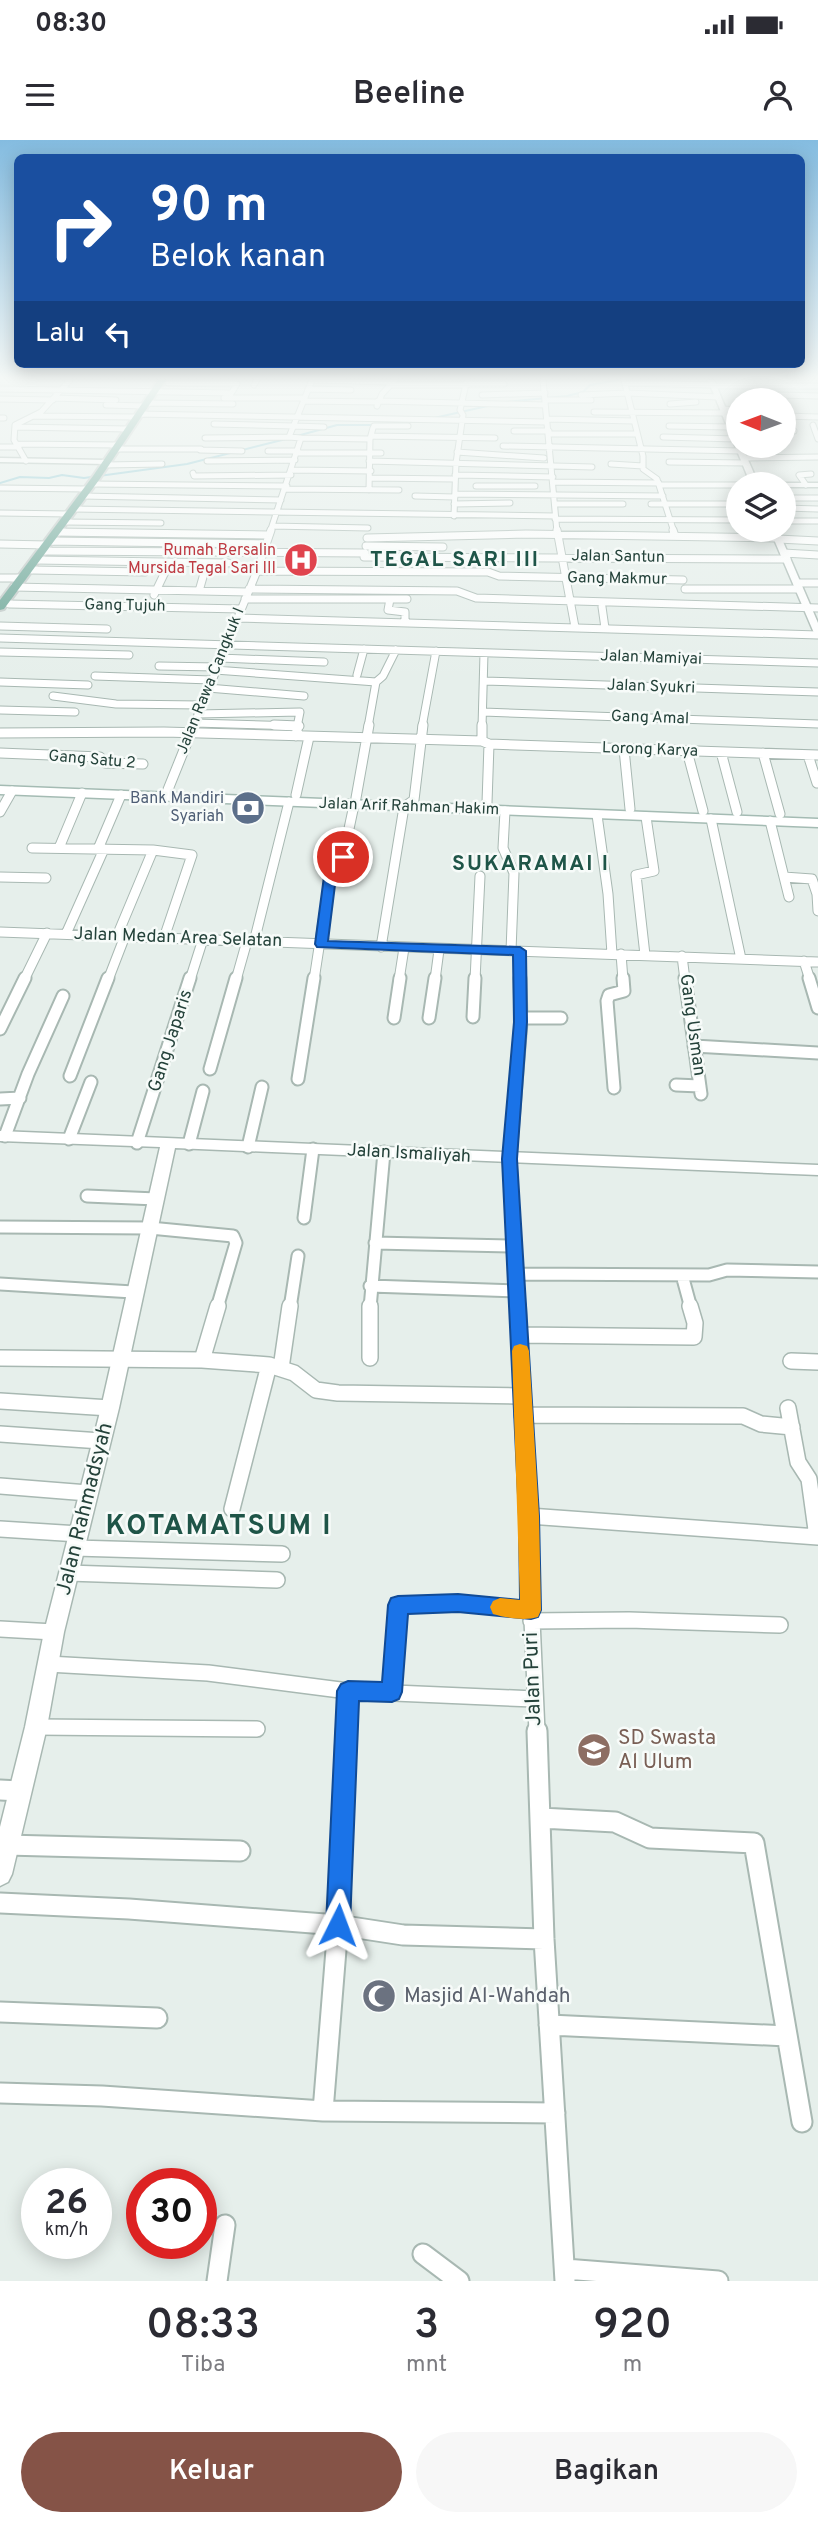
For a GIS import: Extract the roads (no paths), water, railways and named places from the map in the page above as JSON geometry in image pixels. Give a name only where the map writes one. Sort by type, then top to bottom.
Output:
[{"type":"main road","points":[[0,616],[4,605],[94,480]]},
{"type":"main road","name":"Jalan Arif Rahman Hakim","points":[[4,789],[409,803],[487,803],[775,818],[818,815]]},
{"type":"main road","name":"Jalan Arif Rahman Hakim","points":[[4,789],[121,795],[166,794]]},
{"type":"main road","name":"Jalan Arif Rahman Hakim","points":[[409,803],[505,811],[646,817],[737,812],[818,823]]},
{"type":"street","name":"Jalan Rawa Cangkuk I","points":[[166,794],[257,571],[289,480]]},
{"type":"street","points":[[369,490],[370,480]]},
{"type":"street","points":[[454,516],[455,480]]},
{"type":"street","points":[[494,480],[535,486]]},
{"type":"street","points":[[575,627],[572,600],[557,535],[553,480],[726,485]]},
{"type":"street","points":[[657,480],[675,537]]},
{"type":"street","points":[[802,480],[806,485]]},
{"type":"street","points":[[91,484],[281,500]]},
{"type":"street","points":[[0,488],[91,484],[369,490],[383,494],[398,493]]},
{"type":"street","points":[[796,485],[818,485]]},
{"type":"street","points":[[414,516],[416,500],[555,495],[663,496]]},
{"type":"street","points":[[455,498],[516,503]]},
{"type":"street","points":[[796,498],[818,498]]},
{"type":"street","points":[[555,504],[726,504]]},
{"type":"street","points":[[796,508],[818,509]]},
{"type":"street","points":[[0,513],[69,515],[374,512],[414,516],[555,517],[726,513]]},
{"type":"street","points":[[357,590],[368,528],[374,512]]},
{"type":"street","points":[[69,515],[161,523]]},
{"type":"street","points":[[667,515],[726,519]]},
{"type":"street","points":[[796,520],[818,521]]},
{"type":"street","points":[[272,526],[368,528]]},
{"type":"street","points":[[56,533],[268,535]]},
{"type":"street","points":[[367,538],[557,535],[726,536]]},
{"type":"street","points":[[796,538],[818,541]]},
{"type":"street","points":[[247,593],[286,610],[405,623],[818,634],[779,542]]},
{"type":"street","points":[[0,544],[261,558]]},
{"type":"street","points":[[46,546],[265,544]]},
{"type":"street","points":[[33,565],[207,563],[443,547]]},
{"type":"street","name":"Jalan Santun","points":[[365,552],[562,557],[786,558]]},
{"type":"street","points":[[786,558],[818,555]]},
{"type":"street","points":[[678,558],[688,604]]},
{"type":"street","points":[[786,558],[818,562]]},
{"type":"street","points":[[199,591],[207,563]]},
{"type":"street","points":[[33,565],[145,572]]},
{"type":"street","points":[[148,607],[166,570]]},
{"type":"street","name":"Gang Makmur","points":[[257,571],[488,572],[499,576],[683,580]]},
{"type":"street","points":[[0,578],[19,584],[157,590],[247,593],[457,591],[476,598],[818,608]]},
{"type":"street","points":[[19,584],[97,583]]},
{"type":"street","points":[[685,589],[818,583]]},
{"type":"street","points":[[378,599],[379,590]]},
{"type":"street","points":[[106,613],[239,614],[378,599],[407,599]]},
{"type":"street","points":[[390,599],[388,610],[405,612],[405,623]]},
{"type":"street","name":"Gang Tujuh","points":[[4,605],[148,607],[239,614]]},
{"type":"street","points":[[602,607],[605,628]]},
{"type":"street","points":[[0,626],[107,629]]},
{"type":"street","points":[[0,638],[227,644]]},
{"type":"street","name":"Jalan Mamiyai","points":[[227,644],[818,663]]},
{"type":"street","points":[[357,675],[364,649]]},
{"type":"street","points":[[298,1079],[331,869],[332,865],[343,857],[376,682],[383,676],[396,650]]},
{"type":"street","points":[[381,947],[436,651]]},
{"type":"street","points":[[0,652],[129,655]]},
{"type":"street","points":[[484,653],[483,712],[487,803]]},
{"type":"street","points":[[220,658],[324,662]]},
{"type":"street","points":[[251,671],[258,660]]},
{"type":"street","points":[[159,666],[216,668],[376,682]]},
{"type":"street","points":[[95,676],[209,684],[304,696]]},
{"type":"street","name":"Jalan Syukri","points":[[484,681],[818,692]]},
{"type":"street","points":[[0,682],[88,685]]},
{"type":"street","points":[[53,696],[199,710],[300,712],[296,736]]},
{"type":"street","points":[[0,710],[75,712]]},
{"type":"street","name":"Gang Amal","points":[[483,712],[818,724]]},
{"type":"street","points":[[194,723],[299,726]]},
{"type":"street","points":[[0,733],[296,736],[486,743]]},
{"type":"street","points":[[210,1069],[251,942],[309,737]]},
{"type":"street","name":"Lorong Karya","points":[[486,743],[818,755]]},
{"type":"street","points":[[624,749],[630,809]]},
{"type":"street","points":[[687,751],[707,815],[741,959]]},
{"type":"street","points":[[721,752],[737,812]]},
{"type":"street","name":"Gang Satu 2","points":[[0,753],[102,758],[105,763],[143,764]]},
{"type":"street","points":[[763,753],[789,897]]},
{"type":"street","points":[[808,755],[817,783]]},
{"type":"street","points":[[0,812],[4,789]]},
{"type":"street","points":[[59,848],[82,793]]},
{"type":"street","points":[[66,934],[121,795]]},
{"type":"street","name":"Jalan Puri","points":[[505,811],[503,848],[514,873],[515,951],[521,1018],[510,1159],[529,1516],[544,1938],[565,2275]]},
{"type":"street","points":[[597,815],[616,954],[624,991],[609,995],[607,1001],[614,1088]]},
{"type":"street","points":[[645,954],[636,875],[654,871],[646,817]]},
{"type":"street","points":[[32,848],[153,850],[192,856],[164,938]]},
{"type":"street","points":[[70,1076],[153,850]]},
{"type":"street","points":[[473,1017],[480,876]]},
{"type":"street","points":[[0,877],[46,878]]},
{"type":"street","points":[[784,877],[812,879],[818,911]]},
{"type":"street","name":"Jalan Medan Area Selatan","points":[[0,932],[439,950],[818,961]]},
{"type":"street","points":[[0,1028],[47,933]]},
{"type":"street","name":"Gang Japaris","points":[[137,1143],[203,939]]},
{"type":"street","points":[[394,1018],[404,948]]},
{"type":"street","points":[[429,1018],[439,950]]},
{"type":"street","name":"Gang Usman","points":[[676,1085],[701,1090],[682,956]]},
{"type":"street","points":[[804,961],[818,1008]]},
{"type":"street","points":[[2,1136],[63,996]]},
{"type":"street","points":[[521,1018],[561,1018]]},
{"type":"street","points":[[694,1046],[818,1053]]},
{"type":"street","points":[[69,1139],[91,1082]]},
{"type":"street","points":[[248,1147],[262,1087]]},
{"type":"street","points":[[189,1144],[203,1091]]},
{"type":"street","points":[[0,1099],[20,1098]]},
{"type":"street","name":"Jalan Ismaliyah","points":[[2,1136],[818,1170]]},
{"type":"street","name":"Jalan Rahmadsyah","points":[[0,1874],[6,1845],[9,1791],[36,1727],[54,1632],[110,1408],[168,1144]]},
{"type":"street","points":[[304,1218],[313,1149]]},
{"type":"street","points":[[370,1357],[370,1286],[384,1152]]},
{"type":"street","points":[[86,1196],[156,1199]]},
{"type":"street","points":[[0,1227],[150,1228],[229,1234],[236,1239],[202,1360]]},
{"type":"street","points":[[375,1243],[514,1246]]},
{"type":"street","points":[[232,1509],[275,1366],[299,1256]]},
{"type":"street","points":[[515,1274],[709,1275],[727,1270],[818,1272]]},
{"type":"street","points":[[520,1335],[694,1337],[695,1323],[682,1275]]},
{"type":"street","points":[[0,1284],[134,1292]]},
{"type":"street","points":[[370,1286],[516,1291]]},
{"type":"street","points":[[0,1358],[202,1360],[275,1366],[294,1373],[316,1390],[338,1393],[522,1396]]},
{"type":"street","points":[[790,1361],[818,1362]]},
{"type":"street","points":[[0,1401],[110,1408]]},
{"type":"street","points":[[529,1516],[817,1537],[809,1479],[798,1462],[788,1408]]},
{"type":"street","points":[[522,1415],[743,1416],[761,1424],[792,1427]]},
{"type":"street","points":[[0,1434],[101,1441]]},
{"type":"street","points":[[0,1486],[88,1493]]},
{"type":"street","points":[[0,1529],[77,1541],[282,1554]]},
{"type":"street","points":[[68,1573],[277,1580]]},
{"type":"street","points":[[392,1692],[398,1605],[458,1603],[531,1615],[780,1625]]},
{"type":"street","points":[[0,1629],[54,1632]]},
{"type":"street","points":[[48,1664],[208,1673],[348,1691],[534,1699]]},
{"type":"street","points":[[323,2111],[338,1925],[348,1691]]},
{"type":"street","points":[[36,1727],[257,1729]]},
{"type":"street","points":[[541,1818],[615,1822],[650,1838],[754,1843],[802,2122]]},
{"type":"street","points":[[6,1845],[240,1851]]},
{"type":"street","points":[[0,1903],[129,1909],[338,1925],[403,1934],[544,1938]]},
{"type":"street","points":[[0,2012],[157,2018]]},
{"type":"street","points":[[549,2025],[787,2036]]},
{"type":"street","points":[[0,2093],[102,2096],[323,2111],[555,2113]]},
{"type":"street","points":[[217,2281],[225,2225]]},
{"type":"street","points":[[423,2254],[459,2281]]},
{"type":"street","points":[[565,2275],[718,2281]]},
{"type":"waterway","points":[[0,483],[10,480]]},
{"type":"place","name":"Rumah Bersalin Mursida Tegal Sari III","points":[[301,560]]},
{"type":"place","name":"Bank Mandiri Syariah","points":[[248,808]]},
{"type":"place","name":"SD Swasta Al Ulum","points":[[594,1750]]},
{"type":"place","name":"Masjid Al-Wahdah","points":[[379,1996]]},
{"type":"district","name":"TEGAL SARI III","points":[[455,560]]},
{"type":"district","name":"SUKARAMAI I","points":[[531,864]]},
{"type":"district","name":"KOTAMATSUM I","points":[[219,1527]]}]
